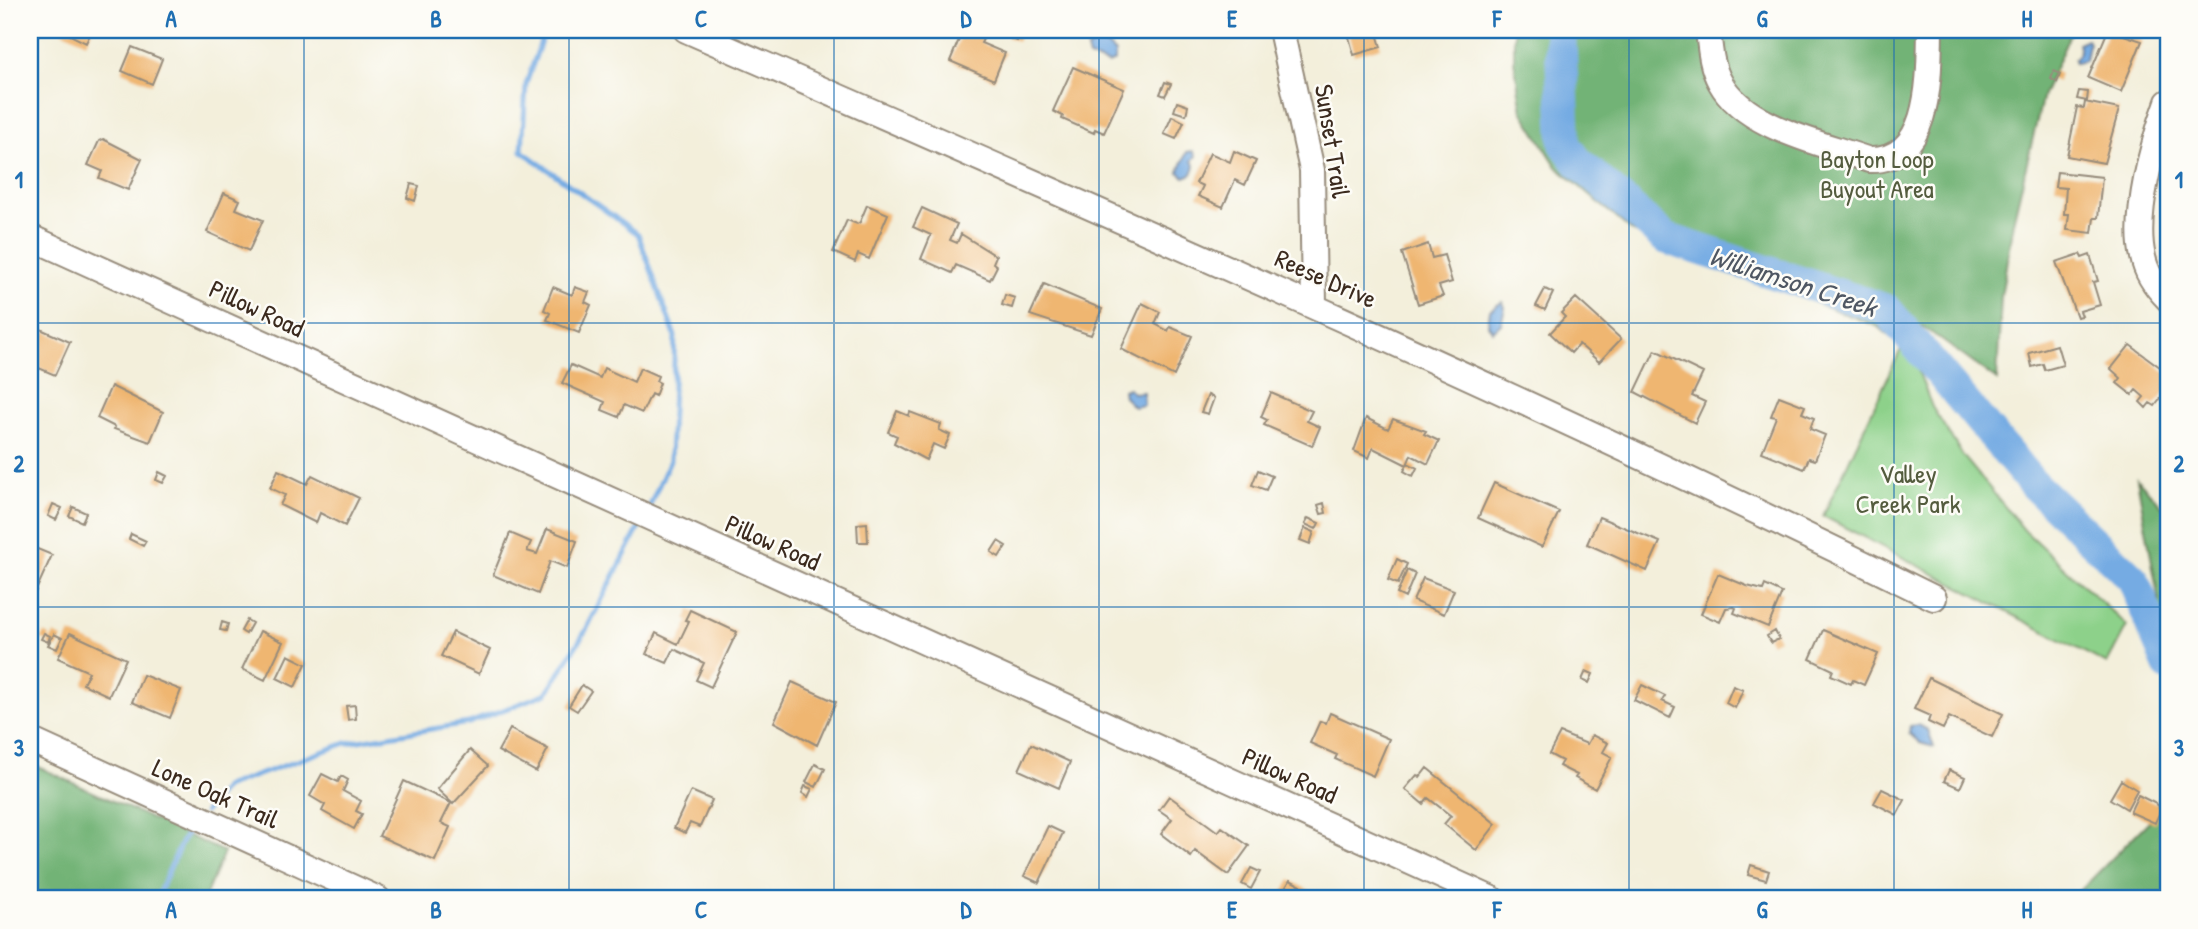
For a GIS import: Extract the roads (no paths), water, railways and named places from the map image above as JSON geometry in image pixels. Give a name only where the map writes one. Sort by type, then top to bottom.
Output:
[{"type":"street","name":"Reese Drive","points":[[686,30],[1314,304],[1693,479],[1934,598]]},
{"type":"street","name":"Sunset Trail","points":[[1281,30],[1312,170],[1314,304]]},
{"type":"street","points":[[1708,30],[1711,58],[1719,81],[1731,98],[1746,112],[1763,122],[1869,160],[1881,160],[1906,148],[1916,135],[1928,80],[1930,30]]},
{"type":"street","points":[[2168,102],[2159,127],[2140,237],[2143,260],[2157,288],[2168,299]]},
{"type":"street","name":"Pillow Road","points":[[30,237],[1492,899]]},
{"type":"street","name":"Lone Oak Trail","points":[[30,740],[378,899]]},
{"type":"water","points":[[2087,39],[2089,44],[2086,61],[2075,63],[2074,59],[2080,53],[2078,43]]},
{"type":"water","points":[[1096,43],[1108,46],[1115,53],[1115,61],[1108,64],[1089,57],[1087,49]]},
{"type":"water","points":[[1193,151],[1196,156],[1192,161],[1195,166],[1192,174],[1184,177],[1179,172],[1187,152]]},
{"type":"water","points":[[1502,302],[1505,307],[1501,324],[1493,331],[1488,325],[1490,310]]},
{"type":"water","points":[[1129,388],[1133,393],[1143,392],[1144,405],[1134,407],[1124,397],[1123,390]]},
{"type":"water","points":[[1918,725],[1928,730],[1934,747],[1920,743],[1909,733],[1910,726]]},
{"type":"waterway","points":[[545,30],[526,84],[522,151],[638,234],[675,336],[670,460],[648,510]]},
{"type":"waterway","name":"Williamson Creek","points":[[1560,30],[1565,144],[1578,162],[1665,238],[1887,310],[2034,485],[2133,579],[2168,665]]},
{"type":"waterway","points":[[205,812],[225,787],[346,743],[469,723],[547,693],[586,630],[642,522]]},
{"type":"waterway","points":[[156,899],[183,839],[196,822]]},
{"type":"park label","name":"Bayton Loop Buyout Area","points":[[1877,173]]},
{"type":"park label","name":"Valley Creek Park","points":[[1908,488]]}]
